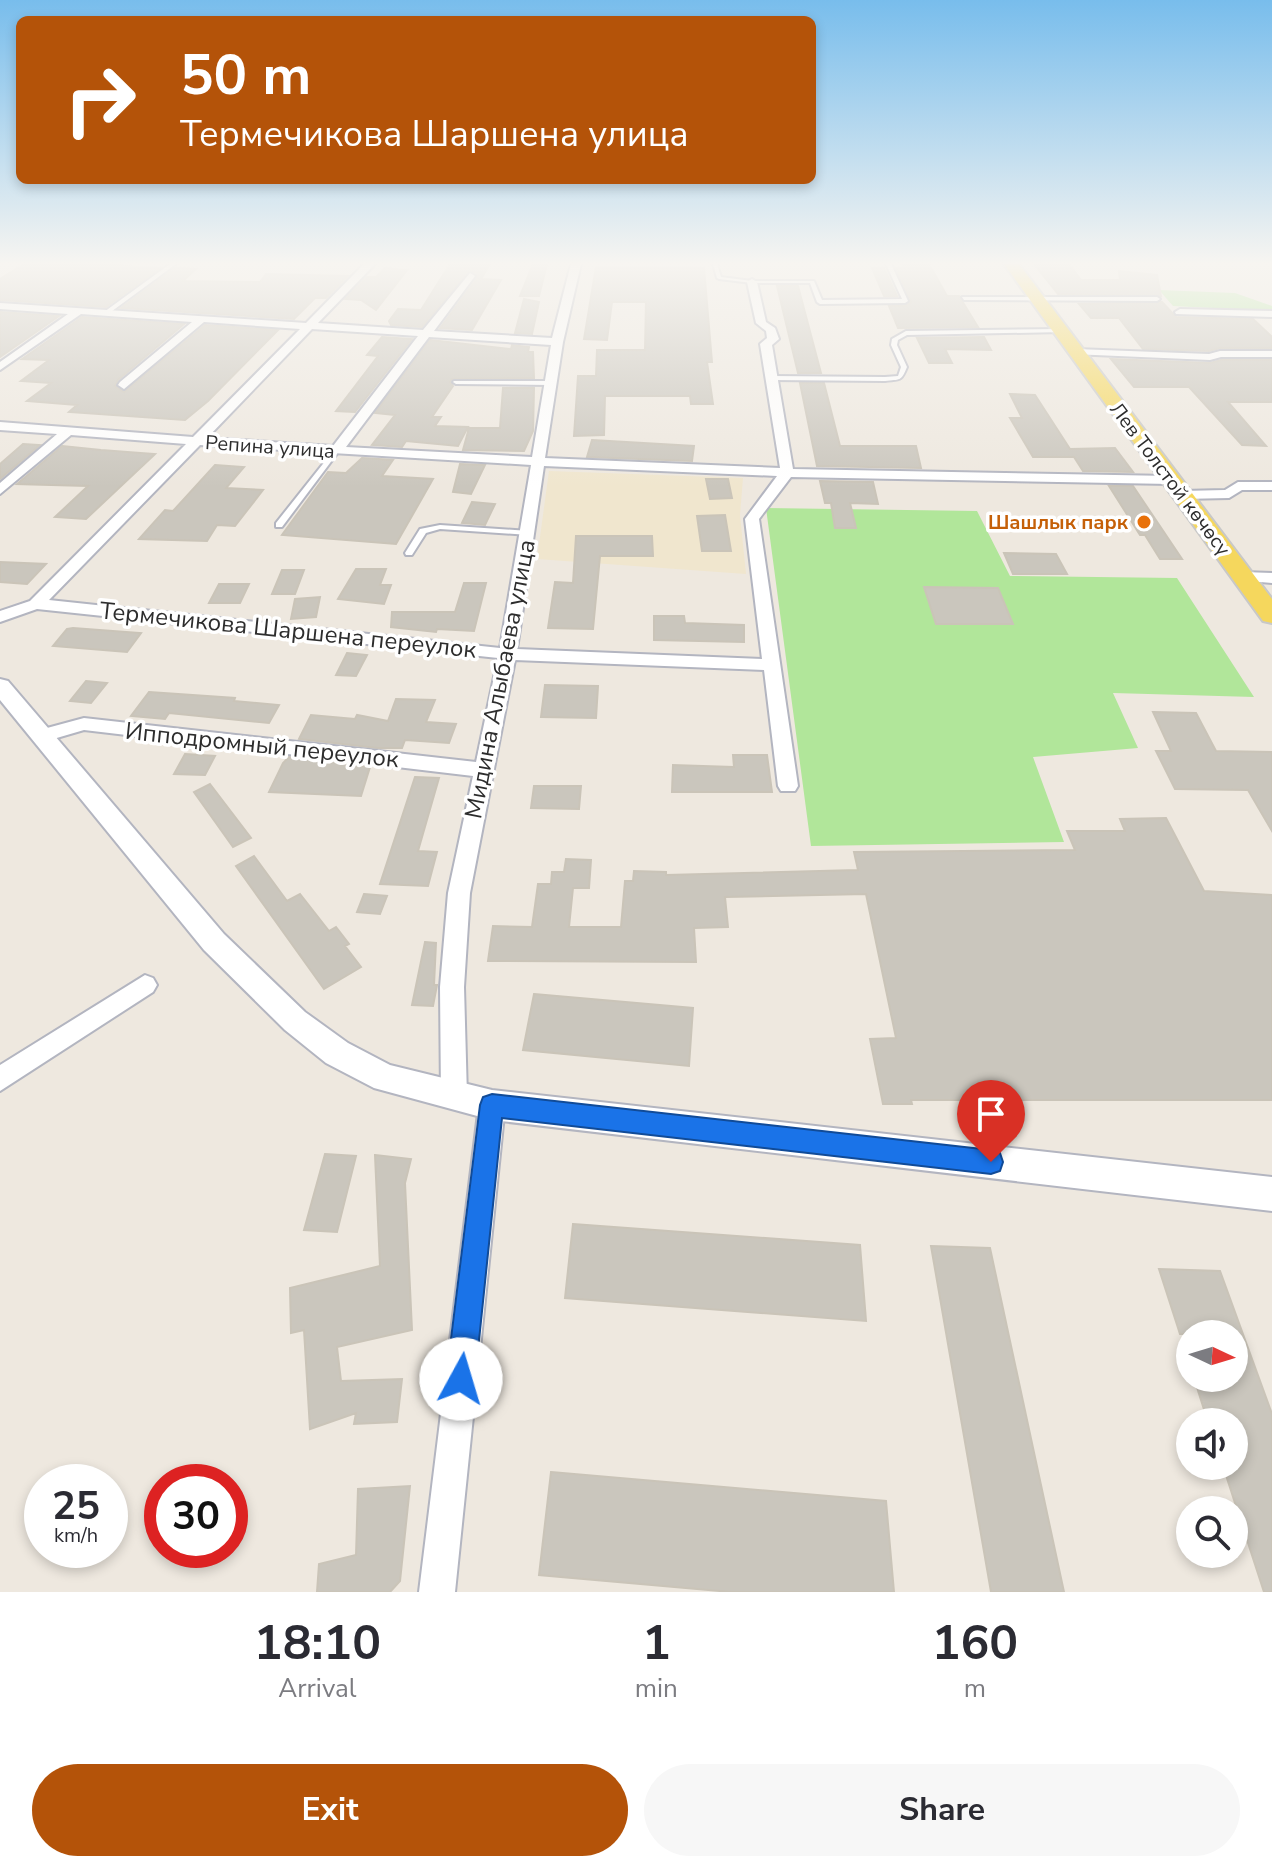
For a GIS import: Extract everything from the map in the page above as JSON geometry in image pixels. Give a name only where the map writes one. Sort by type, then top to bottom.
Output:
[{"type":"main road","name":"Лев Толстой көчөсү","points":[[1066,338],[1272,616]]},
{"type":"street","points":[[0,367],[40,338]]},
{"type":"street","points":[[124,385],[179,338]]},
{"type":"street","points":[[36,604],[298,338]]},
{"type":"street","points":[[336,451],[423,338]]},
{"type":"street","points":[[503,338],[557,342]]},
{"type":"street","name":"Мидина Алыбаева улица","points":[[454,1097],[452,987],[459,893],[508,654],[558,338]]},
{"type":"street","points":[[773,338],[766,344],[787,472],[752,519],[788,786]]},
{"type":"street","points":[[1076,352],[1210,357],[1272,354]]},
{"type":"street","name":"Репина улица","points":[[0,426],[198,442],[540,462],[1176,488],[1229,494],[1238,486],[1272,486]]},
{"type":"street","points":[[0,490],[68,431]]},
{"type":"street","points":[[1243,577],[1272,578]]},
{"type":"street","name":"Термечикова Шаршена переулок","points":[[0,617],[36,604],[508,654],[770,665]]},
{"type":"street","points":[[0,686],[214,942],[295,1021],[337,1053],[385,1078],[492,1105],[1272,1194]]},
{"type":"street","name":"Ипподромный переулок","points":[[43,736],[84,724],[483,770]]},
{"type":"street","points":[[0,1079],[145,985]]},
{"type":"street","points":[[437,1592],[492,1105]]},
{"type":"lane","points":[[772,378],[900,377],[904,367],[894,345],[897,338]]},
{"type":"lane","points":[[456,382],[551,383]]},
{"type":"lane","points":[[279,525],[336,451]]},
{"type":"lane","points":[[409,553],[423,531],[440,527],[529,533]]},
{"type":"shaded area","points":[[549,471],[743,478],[740,515],[746,574],[537,559]]},
{"type":"green space","points":[[766,508],[977,511],[1010,576],[1177,578],[1254,697],[1113,693],[1138,748],[1033,757],[1064,842],[811,846]]},
{"type":"building","points":[[0,338],[27,338],[0,357]]},
{"type":"building","points":[[52,338],[167,338],[118,380],[115,386],[124,392],[189,338],[270,338],[185,420],[69,412],[77,405],[27,401],[51,383],[21,381],[49,360],[22,359]]},
{"type":"building","points":[[381,338],[412,339],[355,412],[336,411],[378,356],[367,355]]},
{"type":"building","points":[[645,338],[710,338],[712,362],[707,362],[713,404],[691,404],[690,396],[605,396],[604,435],[574,436],[578,376],[596,376],[597,350],[645,350]]},
{"type":"building","points":[[790,338],[812,338],[821,373],[798,373]]},
{"type":"building","points":[[917,338],[985,338],[991,350],[945,349],[952,363],[929,363]]},
{"type":"building","points":[[1135,338],[1272,338],[1272,348],[1220,348],[1209,351],[1143,349]]},
{"type":"building","points":[[430,340],[511,349],[512,345],[529,347],[528,352],[533,352],[534,378],[452,379],[450,382],[453,386],[432,417],[441,417],[435,426],[468,427],[458,446],[406,441],[402,447],[372,445],[395,415],[375,413]]},
{"type":"building","points":[[1111,359],[1210,363],[1221,360],[1272,360],[1272,402],[1228,402],[1266,446],[1242,445],[1189,387],[1134,387]]},
{"type":"building","points":[[800,383],[824,383],[840,446],[916,446],[921,468],[817,466]]},
{"type":"building","points":[[503,388],[534,388],[533,431],[524,451],[463,450],[469,428],[500,428]]},
{"type":"building","points":[[1010,394],[1035,395],[1070,449],[1115,448],[1133,472],[1083,471],[1074,457],[1033,457],[1010,418],[1022,418]]},
{"type":"building","points":[[592,440],[694,446],[692,461],[587,457]]},
{"type":"building","points":[[23,444],[40,445],[0,479],[0,464]]},
{"type":"building","points":[[62,446],[155,454],[86,519],[55,517],[88,486],[17,484]]},
{"type":"building","points":[[362,458],[393,460],[382,476],[433,479],[396,544],[282,535],[328,472],[346,473]]},
{"type":"building","points":[[460,464],[485,465],[471,494],[453,492]]},
{"type":"building","points":[[215,465],[244,467],[226,488],[263,490],[235,526],[217,525],[207,541],[139,539],[165,510],[173,511]]},
{"type":"building","points":[[706,479],[728,479],[732,498],[710,499]]},
{"type":"building","points":[[820,481],[873,482],[878,504],[850,503],[856,528],[835,528],[831,503],[825,503]]},
{"type":"building","points":[[1109,486],[1133,486],[1182,559],[1160,559],[1145,535],[1140,535]]},
{"type":"building","points":[[472,502],[495,504],[485,525],[462,523]]},
{"type":"building","points":[[725,515],[731,551],[702,551],[697,516]]},
{"type":"building","points":[[576,536],[652,536],[653,556],[600,556],[593,629],[548,628],[555,582],[573,583]]},
{"type":"building","points":[[1004,553],[1056,554],[1067,574],[1013,574]]},
{"type":"building","points":[[0,562],[46,564],[27,584],[0,582]]},
{"type":"building","points":[[356,569],[386,569],[380,585],[391,585],[384,604],[338,599]]},
{"type":"building","points":[[282,570],[304,570],[295,594],[272,594]]},
{"type":"building","points":[[464,583],[486,583],[474,631],[437,629],[436,632],[391,627],[392,612],[455,612]]},
{"type":"building","points":[[219,584],[249,584],[240,603],[209,603]]},
{"type":"building","points":[[924,587],[998,588],[1013,624],[936,624]]},
{"type":"building","points":[[320,597],[316,617],[291,619],[295,599]]},
{"type":"building","points":[[654,616],[684,616],[685,623],[744,625],[744,642],[654,640]]},
{"type":"building","points":[[67,629],[141,633],[127,652],[53,646]]},
{"type":"building","points":[[347,653],[367,655],[356,676],[336,675]]},
{"type":"building","points":[[86,681],[107,683],[91,703],[70,701]]},
{"type":"building","points":[[545,685],[598,686],[596,718],[541,717]]},
{"type":"building","points":[[149,692],[235,698],[234,701],[279,705],[269,723],[169,713],[165,719],[131,716]]},
{"type":"building","points":[[396,699],[435,700],[426,722],[456,724],[449,743],[405,740],[402,748],[377,748],[299,739],[311,715],[355,719],[357,715],[388,721]]},
{"type":"building","points":[[1153,712],[1196,713],[1216,751],[1272,752],[1272,831],[1248,790],[1175,789],[1156,751],[1171,751]]},
{"type":"building","points":[[185,754],[215,756],[205,775],[174,774]]},
{"type":"building","points":[[733,755],[767,755],[772,792],[672,792],[673,765],[734,767]]},
{"type":"building","points":[[289,757],[370,767],[361,796],[269,792]]},
{"type":"building","points":[[415,777],[439,778],[418,851],[437,852],[428,886],[380,884]]},
{"type":"building","points":[[210,784],[251,838],[233,847],[194,792]]},
{"type":"building","points":[[534,786],[581,786],[579,809],[531,808]]},
{"type":"building","points":[[1166,818],[1204,891],[1272,895],[1272,1100],[911,1100],[912,1104],[883,1104],[870,1039],[896,1038],[866,894],[725,897],[728,927],[694,928],[696,962],[488,961],[493,926],[532,927],[538,884],[551,884],[552,872],[564,872],[566,859],[591,860],[589,888],[573,888],[569,927],[621,927],[625,881],[633,881],[634,871],[666,872],[666,875],[858,870],[854,852],[1075,850],[1067,831],[1125,831],[1120,819]]},
{"type":"building","points":[[254,856],[287,901],[300,894],[329,931],[336,927],[349,944],[345,946],[361,967],[324,989],[236,866]]},
{"type":"building","points":[[364,894],[387,896],[380,914],[357,912]]},
{"type":"building","points":[[425,942],[436,943],[434,985],[437,985],[433,1006],[412,1005]]},
{"type":"building","points":[[534,994],[693,1008],[689,1066],[523,1050]]},
{"type":"building","points":[[325,1154],[356,1156],[337,1232],[304,1230]]},
{"type":"building","points":[[375,1155],[411,1159],[405,1183],[412,1330],[337,1347],[341,1381],[402,1379],[397,1422],[354,1424],[356,1413],[310,1429],[304,1330],[291,1333],[290,1288],[380,1266]]},
{"type":"building","points":[[573,1224],[860,1245],[866,1321],[565,1298]]},
{"type":"building","points":[[931,1246],[990,1248],[1064,1592],[991,1592]]},
{"type":"building","points":[[1159,1269],[1220,1271],[1238,1320],[1176,1322]]},
{"type":"building","points":[[1248,1348],[1272,1414],[1272,1592],[1264,1592],[1248,1543],[1248,1496],[1233,1496],[1228,1480],[1248,1480],[1248,1408],[1204,1408],[1198,1392],[1248,1392]]},
{"type":"building","points":[[551,1472],[886,1501],[894,1592],[731,1592],[539,1575]]},
{"type":"building","points":[[410,1486],[400,1581],[390,1592],[317,1592],[319,1564],[356,1555],[358,1489]]},
{"type":"place","name":"Шашлык парк","points":[[1144,522]]},
{"type":"route","points":[[461,1379],[492,1105],[991,1162]]}]
